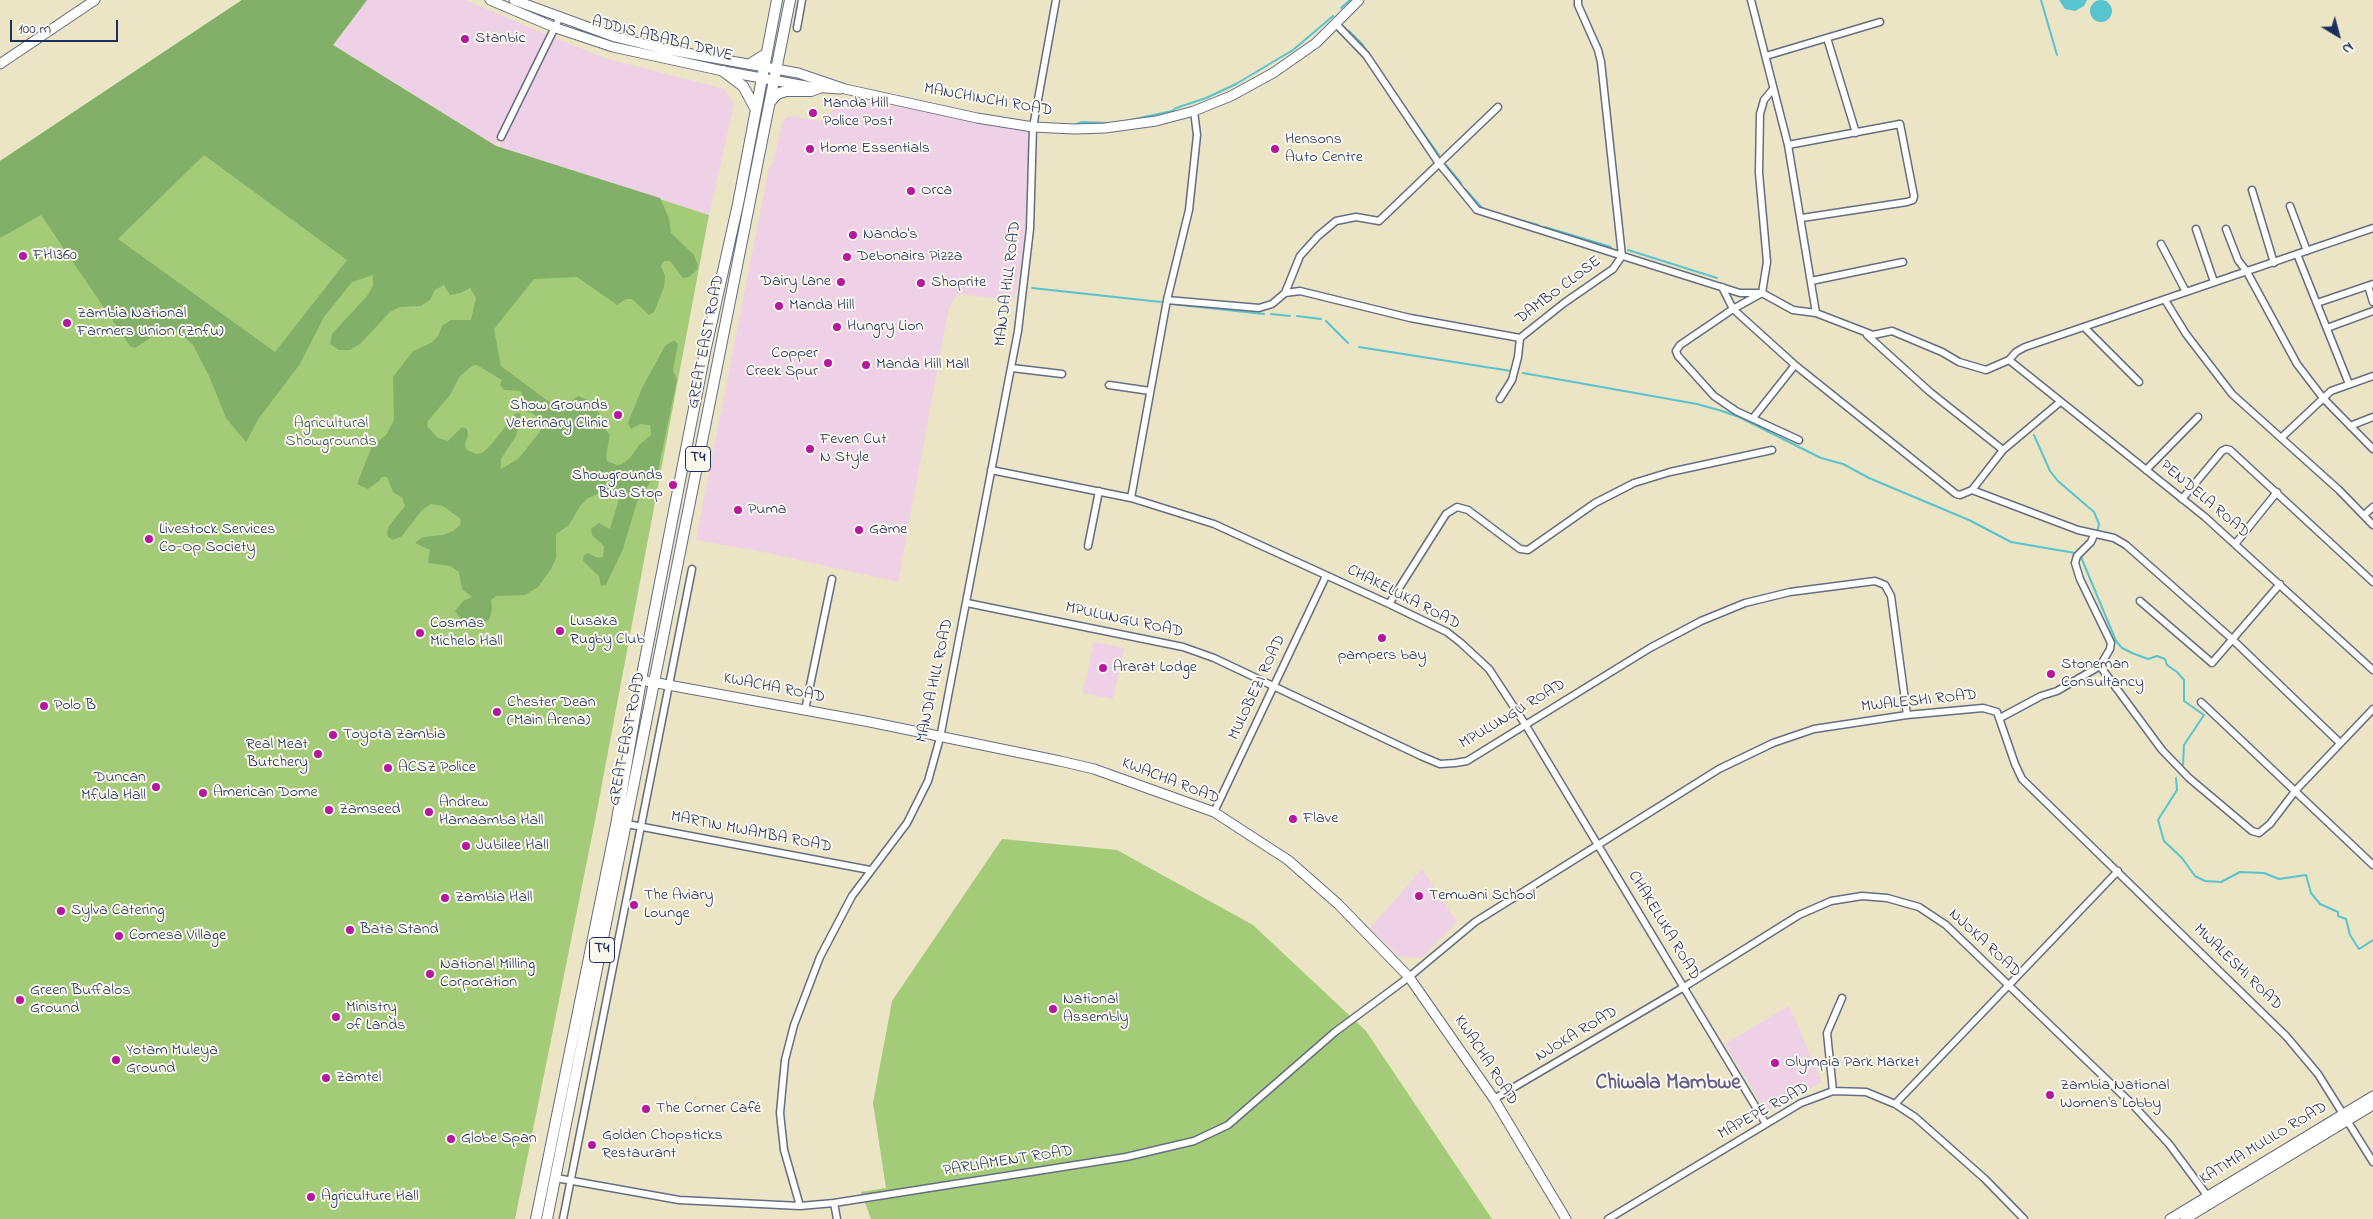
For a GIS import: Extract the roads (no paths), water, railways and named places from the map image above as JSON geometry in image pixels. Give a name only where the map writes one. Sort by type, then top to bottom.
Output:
[{"type":"main road","points":[[0,64],[95,0]]},
{"type":"main road","name":"ADDIS ABABA DRIVE","points":[[490,0],[558,23],[664,49],[776,69]]},
{"type":"main road","name":"ADDIS ABABA DRIVE","points":[[514,0],[558,23],[613,47],[774,80]]},
{"type":"main road","name":"GREAT EAST ROAD","points":[[536,1219],[616,825],[641,680],[777,0]]},
{"type":"main road","name":"GREAT EAST ROAD","points":[[547,1219],[790,0]]},
{"type":"main road","name":"MANCHINCHI ROAD","points":[[776,69],[814,77],[845,89],[977,118],[1033,127],[1074,129],[1114,127],[1156,121],[1194,111],[1231,96],[1273,73],[1316,43],[1359,0]]},
{"type":"main road","points":[[750,64],[766,54]]},
{"type":"main road","points":[[723,71],[743,86],[756,109]]},
{"type":"main road","name":"MANCHINCHI ROAD","points":[[774,80],[819,88],[845,89]]},
{"type":"main road","points":[[770,102],[777,94],[786,91],[811,91],[819,88]]},
{"type":"main road","name":"KWACHA ROAD","points":[[641,680],[805,710],[1094,770],[1214,812],[1288,860],[1338,904],[1409,977],[1494,1099],[1566,1219]]},
{"type":"main road","name":"KATIMA MULILO ROAD","points":[[2170,1219],[2210,1199],[2344,1117],[2373,1096]]},
{"type":"main road","name":"KATIMA MULILO ROAD","points":[[2344,1117],[2373,1105]]},
{"type":"main road","name":"KATIMA MULILO ROAD","points":[[2185,1219],[2210,1199]]},
{"type":"street","points":[[797,28],[802,0]]},
{"type":"street","name":"MANDA HILL ROAD","points":[[800,1206],[784,1150],[781,1122],[785,1060],[794,1026],[820,956],[852,896],[907,823],[928,781],[940,738],[1012,368],[1030,229],[1033,127],[1056,0]]},
{"type":"street","name":"DAMBO CLOSE","points":[[1285,293],[1300,291],[1410,318],[1520,338],[1564,303],[1613,269],[1622,256],[1601,62],[1578,5],[1578,0]]},
{"type":"street","points":[[1751,0],[1788,145],[1802,218],[1816,313]]},
{"type":"street","points":[[1766,56],[1880,22]]},
{"type":"street","points":[[502,137],[558,23]]},
{"type":"street","points":[[1336,24],[1366,55],[1438,162],[1478,210],[1740,293],[1762,293],[1793,310],[1816,313],[1873,335],[1892,332],[1942,352],[1959,362],[1986,370],[2009,360],[2024,347],[2373,228]]},
{"type":"street","points":[[1827,38],[1856,133]]},
{"type":"street","points":[[1762,293],[1767,262],[1759,173],[1760,114],[1764,100],[1773,89]]},
{"type":"street","points":[[1167,300],[1259,308],[1272,304],[1285,293],[1300,256],[1336,220],[1356,217],[1379,222],[1438,162],[1498,107]]},
{"type":"street","points":[[1131,498],[1167,300],[1189,210],[1197,135],[1194,111]]},
{"type":"street","points":[[1788,145],[1900,124],[1914,196],[1913,200],[1802,218]]},
{"type":"street","points":[[2252,190],[2274,263]]},
{"type":"street","points":[[2290,206],[2307,251]]},
{"type":"street","points":[[2196,229],[2214,282]]},
{"type":"street","points":[[2226,229],[2238,260],[2247,272],[2297,364],[2324,398],[2373,449]]},
{"type":"street","points":[[2161,244],[2186,292]]},
{"type":"street","points":[[2297,254],[2349,384]]},
{"type":"street","points":[[1811,280],[1903,262]]},
{"type":"street","points":[[2317,303],[2371,285],[2373,302]]},
{"type":"street","points":[[1722,287],[1732,309],[1795,364],[1956,494],[1960,495],[1972,490],[2003,450],[2060,402]]},
{"type":"street","points":[[1762,293],[1732,309],[1680,345],[1676,350],[1678,356],[1714,396],[1736,411],[1799,440]]},
{"type":"street","points":[[2165,300],[2186,334],[2232,394],[2339,490],[2373,525]]},
{"type":"street","points":[[2327,328],[2373,311]]},
{"type":"street","points":[[2084,326],[2139,382]]},
{"type":"street","points":[[1862,331],[1930,392],[2003,450]]},
{"type":"street","points":[[1500,399],[1512,380],[1518,357],[1520,338]]},
{"type":"street","name":"PENDELA ROAD","points":[[2009,360],[2236,543],[2373,670]]},
{"type":"street","points":[[1752,418],[1795,364]]},
{"type":"street","points":[[1012,368],[1062,374]]},
{"type":"street","points":[[2281,438],[2331,391],[2373,376]]},
{"type":"street","points":[[1109,385],[1150,391]]},
{"type":"street","points":[[2146,470],[2198,417]]},
{"type":"street","points":[[2350,426],[2373,417]]},
{"type":"street","points":[[2182,499],[2226,448],[2277,492],[2373,582]]},
{"type":"street","points":[[1389,604],[1446,514],[1456,507],[1468,510],[1520,549],[1528,550],[1595,503],[1634,483],[1670,472],[1772,450]]},
{"type":"street","name":"CHAKELUKA ROAD","points":[[991,470],[1131,498],[1214,524],[1389,604],[1447,632],[1461,643],[1489,669],[1525,724],[1600,845],[1766,1124]]},
{"type":"street","points":[[1972,490],[2078,530],[2114,538],[2126,545],[2232,639],[2340,743]]},
{"type":"street","points":[[1088,546],[1099,491]]},
{"type":"street","points":[[2236,543],[2277,492]]},
{"type":"street","points":[[2364,515],[2373,507]]},
{"type":"street","points":[[2000,718],[2041,696],[2058,691],[2100,666],[2110,650],[2111,643],[2080,579],[2075,562],[2076,556],[2091,542],[2094,534]]},
{"type":"street","points":[[564,1219],[692,569]]},
{"type":"street","name":"MULOBEZI ROAD","points":[[1214,812],[1326,576]]},
{"type":"street","points":[[805,710],[832,579]]},
{"type":"street","name":"MPULUNGU ROAD","points":[[967,603],[1183,647],[1214,658],[1440,764],[1467,760],[1658,643],[1701,621],[1746,603],[1790,592],[1875,581],[1885,585],[1891,596],[1907,715]]},
{"type":"street","points":[[2140,600],[2212,663],[2280,584]]},
{"type":"street","points":[[2100,666],[2162,750],[2189,778],[2252,831],[2259,833],[2270,824],[2296,790],[2373,709]]},
{"type":"street","points":[[2201,702],[2373,865]]},
{"type":"street","name":"MWALESHI ROAD","points":[[1409,977],[1474,922],[1719,769],[1773,743],[1814,728],[1907,715],[1983,708],[1997,712],[2022,779],[2286,1036],[2318,1074],[2373,1162]]},
{"type":"street","name":"MARTIN MWAMBA ROAD","points":[[627,824],[870,870]]},
{"type":"street","points":[[1895,1104],[2118,871]]},
{"type":"street","name":"NJOKA ROAD","points":[[1494,1099],[1684,987],[1799,915],[1831,900],[1862,896],[1887,898],[1919,908],[1946,925],[2133,1105],[2168,1144],[2210,1199]]},
{"type":"street","name":"PARLIAMENT ROAD","points":[[556,1178],[679,1200],[800,1206],[834,1203],[1126,1157],[1182,1145],[1207,1136],[1239,1116],[1335,1032],[1409,977]]},
{"type":"street","points":[[1833,1091],[1827,1033],[1842,998]]},
{"type":"street","name":"MAPEPE ROAD","points":[[1608,1219],[1801,1103],[1833,1091],[1866,1092],[1895,1104],[1915,1117],[1985,1179],[2024,1219]]},
{"type":"street","points":[[834,1203],[837,1219]]},
{"type":"water","points":[[2059,0],[2087,0],[2084,6],[2075,11],[2065,9]]},
{"type":"water","points":[[2101,0],[2109,3],[2112,11],[2109,19],[2101,22],[2093,19],[2090,11],[2093,3]]},
{"type":"waterway","points":[[1341,8],[1350,0]]},
{"type":"waterway","points":[[2041,0],[2057,55]]},
{"type":"waterway","points":[[1121,122],[1172,111],[1236,84],[1293,50],[1333,16]]},
{"type":"waterway","points":[[1349,31],[1362,44],[1381,72]]},
{"type":"waterway","points":[[1408,112],[1439,155]]},
{"type":"waterway","points":[[1074,125],[1082,122],[1106,123]]},
{"type":"waterway","points":[[1446,165],[1461,183]]},
{"type":"waterway","points":[[1465,189],[1484,210]]},
{"type":"waterway","points":[[1505,216],[1538,225]]},
{"type":"waterway","points":[[1545,227],[1611,247]]},
{"type":"waterway","points":[[1628,250],[1717,278]]},
{"type":"waterway","points":[[1032,288],[1161,302]]},
{"type":"waterway","points":[[1171,304],[1264,314]]},
{"type":"waterway","points":[[1271,314],[1290,316]]},
{"type":"waterway","points":[[1297,316],[1321,319]]},
{"type":"waterway","points":[[1326,321],[1348,343]]},
{"type":"waterway","points":[[1359,347],[1511,371]]},
{"type":"waterway","points":[[1523,373],[1697,404],[1722,411],[1739,417],[1821,458],[1843,464],[1869,478],[1969,520],[2011,542],[2075,553]]},
{"type":"waterway","points":[[2034,435],[2050,471],[2058,481],[2094,512],[2099,524],[2097,533]]},
{"type":"waterway","points":[[2085,552],[2081,557],[2116,641],[2122,648],[2148,659],[2157,656],[2165,659],[2167,665],[2184,680],[2184,701],[2204,715],[2184,745],[2183,765]]},
{"type":"waterway","points":[[2176,778],[2177,790],[2158,820],[2164,841],[2182,858],[2195,876],[2205,881],[2221,882],[2240,872],[2264,873],[2279,879],[2306,875],[2311,893],[2320,904],[2338,912],[2338,916],[2346,919],[2350,935],[2359,949],[2373,940]]},
{"type":"place","name":"Stanbic","points":[[465,39]]},
{"type":"place","name":"Manda Hill Police Post","points":[[813,113]]},
{"type":"place","name":"Home Essentials","points":[[810,149]]},
{"type":"place","name":"Hensons Auto Centre","points":[[1275,149]]},
{"type":"place","name":"Orca","points":[[911,191]]},
{"type":"place","name":"Nando's","points":[[853,235]]},
{"type":"place","name":"FHI360","points":[[23,256]]},
{"type":"place","name":"Debonairs Pizza","points":[[847,257]]},
{"type":"place","name":"Dairy Lane","points":[[841,282]]},
{"type":"place","name":"Shoprite","points":[[921,283]]},
{"type":"place","name":"Manda Hill","points":[[779,306]]},
{"type":"place","name":"Zambia National Farmers Union (Znfu)","points":[[67,323]]},
{"type":"place","name":"Hungry Lion","points":[[837,327]]},
{"type":"place","name":"Copper Creek Spur","points":[[828,363]]},
{"type":"place","name":"Manda Hill Mall","points":[[866,365]]},
{"type":"place","name":"Show Grounds Veterinary Clinic","points":[[618,415]]},
{"type":"place","name":"Feven Cut N Style","points":[[810,449]]},
{"type":"place","name":"Showgrounds Bus Stop","points":[[673,485]]},
{"type":"place","name":"Puma","points":[[738,510]]},
{"type":"place","name":"Game","points":[[859,530]]},
{"type":"place","name":"Livestock Services Co-Op Society","points":[[149,539]]},
{"type":"place","name":"Lusaka Rugby Club","points":[[560,631]]},
{"type":"place","name":"Cosmas Michelo Hall","points":[[420,633]]},
{"type":"place","name":"pampers bay","points":[[1382,638]]},
{"type":"place","name":"Ararat Lodge","points":[[1103,668]]},
{"type":"place","name":"Stoneman Consultancy","points":[[2051,674]]},
{"type":"place","name":"Polo B","points":[[44,706]]},
{"type":"place","name":"Chester Dean (Main Arena)","points":[[497,712]]},
{"type":"place","name":"Toyota Zambia","points":[[333,735]]},
{"type":"place","name":"Real Meat Butchery","points":[[318,754]]},
{"type":"place","name":"ACSZ Police","points":[[388,768]]},
{"type":"place","name":"Duncan Mfula Hall","points":[[156,787]]},
{"type":"place","name":"American Dome","points":[[203,793]]},
{"type":"place","name":"Zamseed","points":[[329,810]]},
{"type":"place","name":"Andrew Hamaamba Hall","points":[[429,812]]},
{"type":"place","name":"Flave","points":[[1293,819]]},
{"type":"place","name":"Jubilee Hall","points":[[466,846]]},
{"type":"place","name":"Temwani School","points":[[1419,896]]},
{"type":"place","name":"Zambia Hall","points":[[445,898]]},
{"type":"place","name":"The Aviary Lounge","points":[[634,905]]},
{"type":"place","name":"Sylva Catering","points":[[61,911]]},
{"type":"place","name":"Bata Stand","points":[[350,930]]},
{"type":"place","name":"Comesa Village","points":[[119,936]]},
{"type":"place","name":"National Milling Corporation","points":[[430,974]]},
{"type":"place","name":"Green Buffalos Ground","points":[[20,1000]]},
{"type":"place","name":"National Assembly","points":[[1053,1009]]},
{"type":"place","name":"Ministry of Lands","points":[[336,1017]]},
{"type":"place","name":"Yotam Muleya Ground","points":[[116,1060]]},
{"type":"place","name":"Olympia Park Market","points":[[1775,1063]]},
{"type":"place","name":"Zamtel","points":[[326,1078]]},
{"type":"place","name":"Zambia National Women's Lobby","points":[[2050,1095]]},
{"type":"place","name":"The Corner Café","points":[[646,1109]]},
{"type":"place","name":"Globe Span","points":[[451,1139]]},
{"type":"place","name":"Golden Chopsticks Restaurant","points":[[592,1145]]},
{"type":"place","name":"Agriculture Hall","points":[[311,1197]]},
{"type":"district","name":"Chiwala Mambwe","points":[[1668,1085]]},
{"type":"park label","name":"Agricultural Showgrounds","points":[[331,433]]}]
